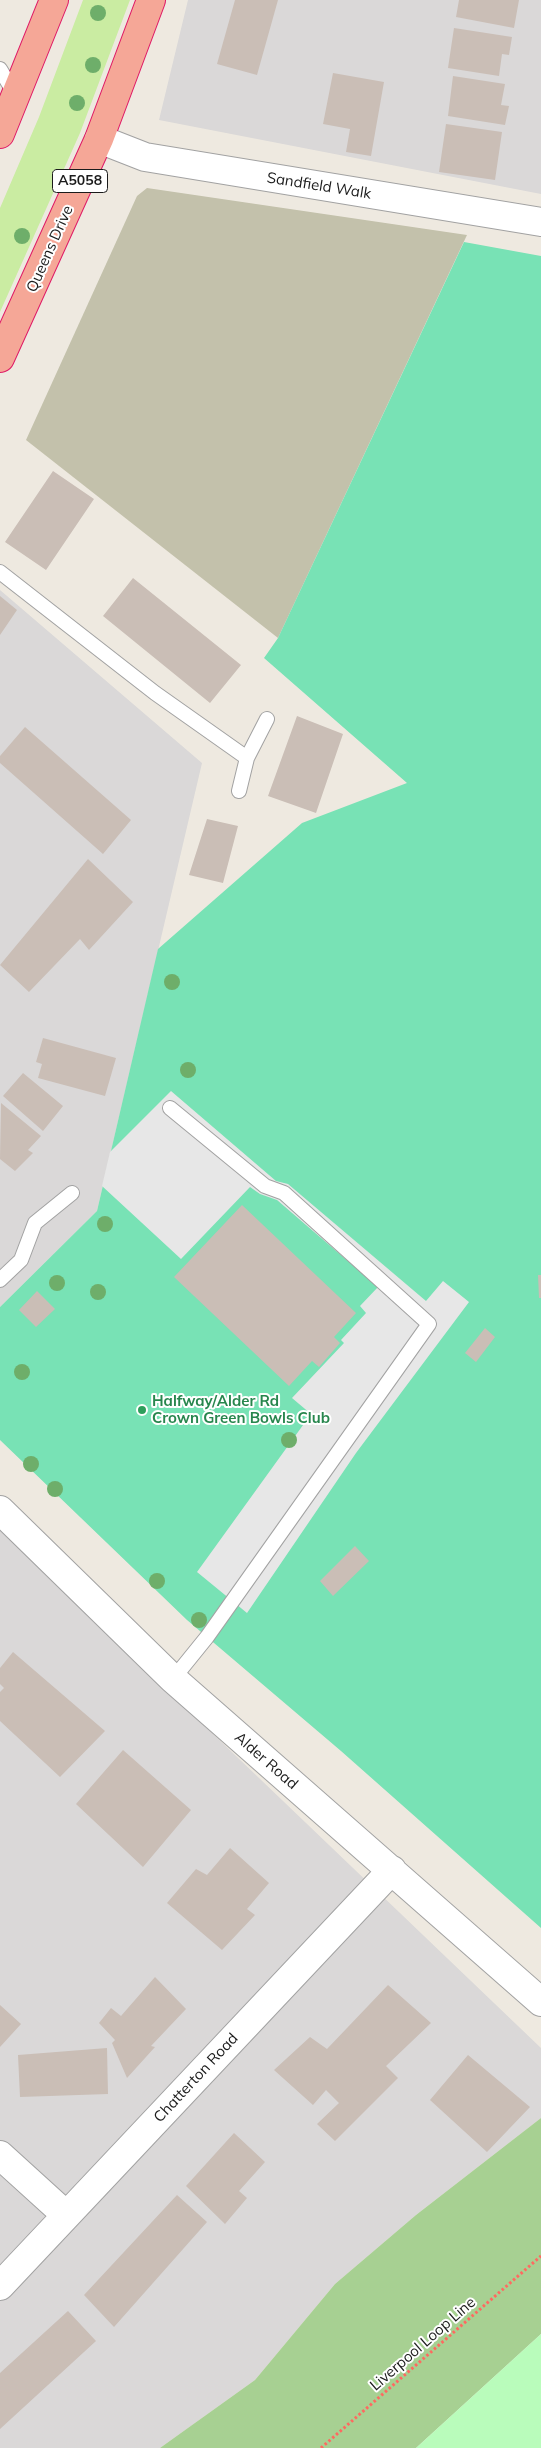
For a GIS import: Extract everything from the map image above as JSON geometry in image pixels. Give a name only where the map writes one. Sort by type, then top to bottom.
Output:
[{"type":"highway","points":[[0,134],[54,0]]},
{"type":"highway","name":"Queens Drive","points":[[0,358],[99,140],[152,0]]},
{"type":"street","name":"Sandfield Walk","points":[[99,140],[145,157],[541,222]]},
{"type":"street","name":"Alder Road","points":[[0,1510],[173,1679],[541,2002]]},
{"type":"street","name":"Chatterton Road","points":[[0,2286],[392,1870]]},
{"type":"street","points":[[0,2154],[66,2215]]},
{"type":"lane","points":[[0,70],[16,97]]},
{"type":"lane","points":[[0,572],[67,622],[155,693],[247,758]]},
{"type":"lane","points":[[238,791],[247,758],[267,720]]},
{"type":"lane","points":[[170,1108],[264,1186],[284,1193],[428,1324],[218,1621],[173,1679]]},
{"type":"lane","points":[[0,1280],[20,1260],[34,1223],[72,1193]]},
{"type":"path","name":"Liverpool Loop Line","points":[[321,2448],[541,2256]]},
{"type":"shaded area","points":[[188,0],[541,0],[541,194],[159,120]]},
{"type":"shaded area","points":[[147,188],[467,235],[278,638],[26,440],[137,196]]},
{"type":"shaded area","points":[[0,590],[202,763],[97,1211],[0,1307]]},
{"type":"shaded area","points":[[171,1091],[276,1181],[288,1184],[426,1301],[443,1281],[469,1302],[356,1453],[247,1613],[197,1572],[311,1414],[292,1398],[344,1343],[341,1340],[366,1313],[360,1306],[378,1287],[277,1200],[260,1194],[250,1187],[181,1259],[102,1186],[110,1152]]},
{"type":"shaded area","points":[[0,1530],[541,2048],[541,2118],[416,2215],[335,2284],[255,2380],[160,2448],[0,2448]]},
{"type":"green space","points":[[83,0],[130,0],[80,133],[0,312],[0,208],[39,117]]},
{"type":"green space","points":[[464,242],[541,256],[541,1928],[341,1751],[187,1620],[0,1440],[0,1307],[97,1211],[158,949],[302,823],[407,783],[264,658],[278,638]]},
{"type":"green space","points":[[541,2118],[541,2334],[416,2448],[160,2448],[255,2380],[335,2284],[416,2215]]},
{"type":"green space","points":[[541,2334],[541,2448],[416,2448]]},
{"type":"building","points":[[235,0],[278,0],[257,75],[217,64]]},
{"type":"building","points":[[459,0],[519,0],[514,28],[456,17]]},
{"type":"building","points":[[454,28],[512,37],[509,55],[502,54],[499,76],[448,68]]},
{"type":"building","points":[[333,73],[384,82],[371,156],[346,152],[350,129],[323,124]]},
{"type":"building","points":[[453,76],[505,84],[501,105],[509,106],[505,125],[448,116]]},
{"type":"building","points":[[446,124],[502,132],[495,180],[439,172]]},
{"type":"building","points":[[53,471],[94,499],[46,570],[5,542]]},
{"type":"building","points":[[133,578],[241,665],[210,703],[103,616]]},
{"type":"building","points":[[0,596],[17,610],[0,635]]},
{"type":"building","points":[[297,716],[343,734],[316,813],[268,796]]},
{"type":"building","points":[[25,727],[131,820],[103,854],[0,763],[0,756]]},
{"type":"building","points":[[207,819],[238,826],[223,883],[189,875]]},
{"type":"building","points":[[88,859],[133,902],[89,950],[80,939],[29,992],[0,965]]},
{"type":"building","points":[[43,1038],[116,1058],[105,1096],[38,1078],[42,1064],[36,1062]]},
{"type":"building","points":[[23,1073],[63,1106],[43,1131],[3,1096]]},
{"type":"building","points":[[1,1103],[41,1136],[28,1150],[33,1153],[15,1171],[0,1159]]},
{"type":"building","points":[[242,1205],[356,1313],[334,1337],[340,1343],[319,1367],[312,1361],[289,1386],[174,1277]]},
{"type":"building","points":[[538,1275],[541,1275],[541,1298],[539,1298]]},
{"type":"building","points":[[37,1291],[55,1309],[36,1327],[19,1310]]},
{"type":"building","points":[[485,1328],[495,1337],[476,1362],[465,1353]]},
{"type":"building","points":[[355,1546],[369,1561],[333,1596],[320,1581]]},
{"type":"building","points":[[13,1652],[105,1731],[60,1777],[0,1721],[0,1692],[4,1688],[0,1684],[0,1668]]},
{"type":"building","points":[[123,1750],[191,1810],[143,1867],[76,1804]]},
{"type":"building","points":[[230,1848],[269,1883],[247,1909],[255,1915],[222,1950],[167,1903],[196,1869],[207,1875]]},
{"type":"building","points":[[155,1977],[186,2009],[151,2046],[155,2047],[127,2078],[112,2043],[115,2040],[99,2023],[111,2008],[121,2016]]},
{"type":"building","points":[[388,1985],[431,2023],[386,2066],[398,2078],[335,2141],[317,2124],[339,2103],[326,2090],[313,2105],[274,2070],[310,2037],[327,2049]]},
{"type":"building","points":[[0,2005],[21,2024],[0,2047]]},
{"type":"building","points":[[107,2048],[108,2094],[20,2097],[18,2055]]},
{"type":"building","points":[[468,2055],[530,2107],[487,2152],[430,2100]]},
{"type":"building","points":[[234,2133],[265,2162],[239,2191],[247,2198],[225,2224],[186,2186]]},
{"type":"building","points":[[177,2195],[207,2222],[114,2327],[84,2295]]},
{"type":"building","points":[[68,2311],[96,2341],[0,2429],[0,2373]]},
{"type":"place","name":"Halfway/Alder Rd Crown Green Bowls Club","points":[[142,1410]]}]
